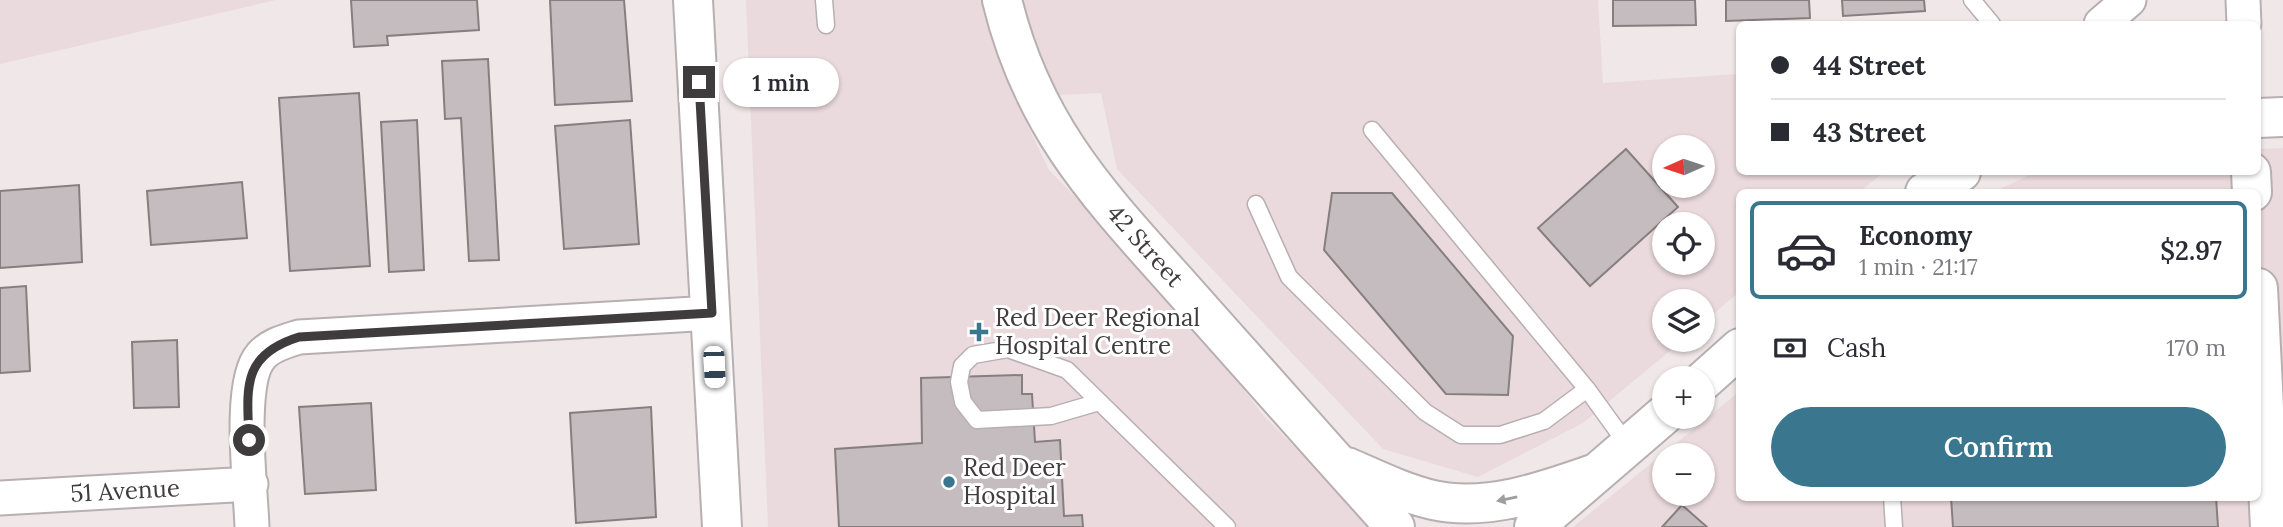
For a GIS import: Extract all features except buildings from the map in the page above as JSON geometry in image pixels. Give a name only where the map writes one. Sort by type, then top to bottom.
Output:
[{"type":"street","points":[[693,0],[722,527]]},
{"type":"street","name":"42 Street","points":[[1002,0],[1023,69],[1044,115],[1095,190],[1395,527]]},
{"type":"street","points":[[2104,21],[2129,0]]},
{"type":"street","points":[[2243,0],[2244,21]]},
{"type":"street","points":[[2261,118],[2283,117]]},
{"type":"street","points":[[1930,189],[1956,175]]},
{"type":"street","points":[[252,527],[247,396],[249,379],[261,356],[272,347],[299,337],[712,313]]},
{"type":"street","points":[[2261,348],[2270,527]]},
{"type":"street","points":[[1715,370],[1736,352]]},
{"type":"street","points":[[1534,527],[1652,426]]},
{"type":"street","points":[[1335,462],[1356,494],[1369,527]]},
{"type":"street","name":"42 Street","points":[[1335,462],[1410,494],[1454,503],[1498,501],[1549,489],[1596,473]]},
{"type":"street","name":"51 Avenue","points":[[0,498],[251,484]]},
{"type":"lane","points":[[824,0],[825,25]]},
{"type":"lane","points":[[1972,0],[1990,21]]},
{"type":"lane","points":[[1372,130],[1587,389],[1629,447]]},
{"type":"lane","points":[[1256,204],[1289,277],[1426,412],[1461,435],[1500,435],[1544,421],[1587,389]]},
{"type":"lane","points":[[1099,402],[1051,416],[977,420],[963,402],[959,382],[962,366],[973,355],[1008,349],[1067,370],[1227,527]]},
{"type":"lane","points":[[1892,501],[1894,527]]},
{"type":"shaded area","points":[[0,0],[276,0],[0,64]]},
{"type":"shaded area","points":[[746,0],[1598,0],[1603,83],[1736,74],[1736,175],[1880,175],[1863,189],[1736,189],[1736,295],[1715,313],[1715,289],[1652,289],[1652,352],[1669,352],[1583,423],[1478,477],[1383,449],[1117,169],[1101,93],[1014,97],[1049,170],[1176,301],[1263,415],[1375,527],[768,527]]},
{"type":"shaded area","points":[[2283,148],[2283,527],[1573,527],[1652,463],[1652,506],[1715,506],[1715,443],[1676,443],[1694,429],[1715,429],[1715,412],[1736,394],[1736,501],[2261,501],[2261,189],[1999,189],[2030,175],[2261,175],[2261,149]]},
{"type":"place","name":"Red Deer Regional Hospital Centre","points":[[979,332]]},
{"type":"place","name":"Red Deer Hospital","points":[[949,482]]},
{"type":"route","points":[[249,440],[247,396],[254,366],[272,347],[299,337],[712,313],[699,82]]}]
